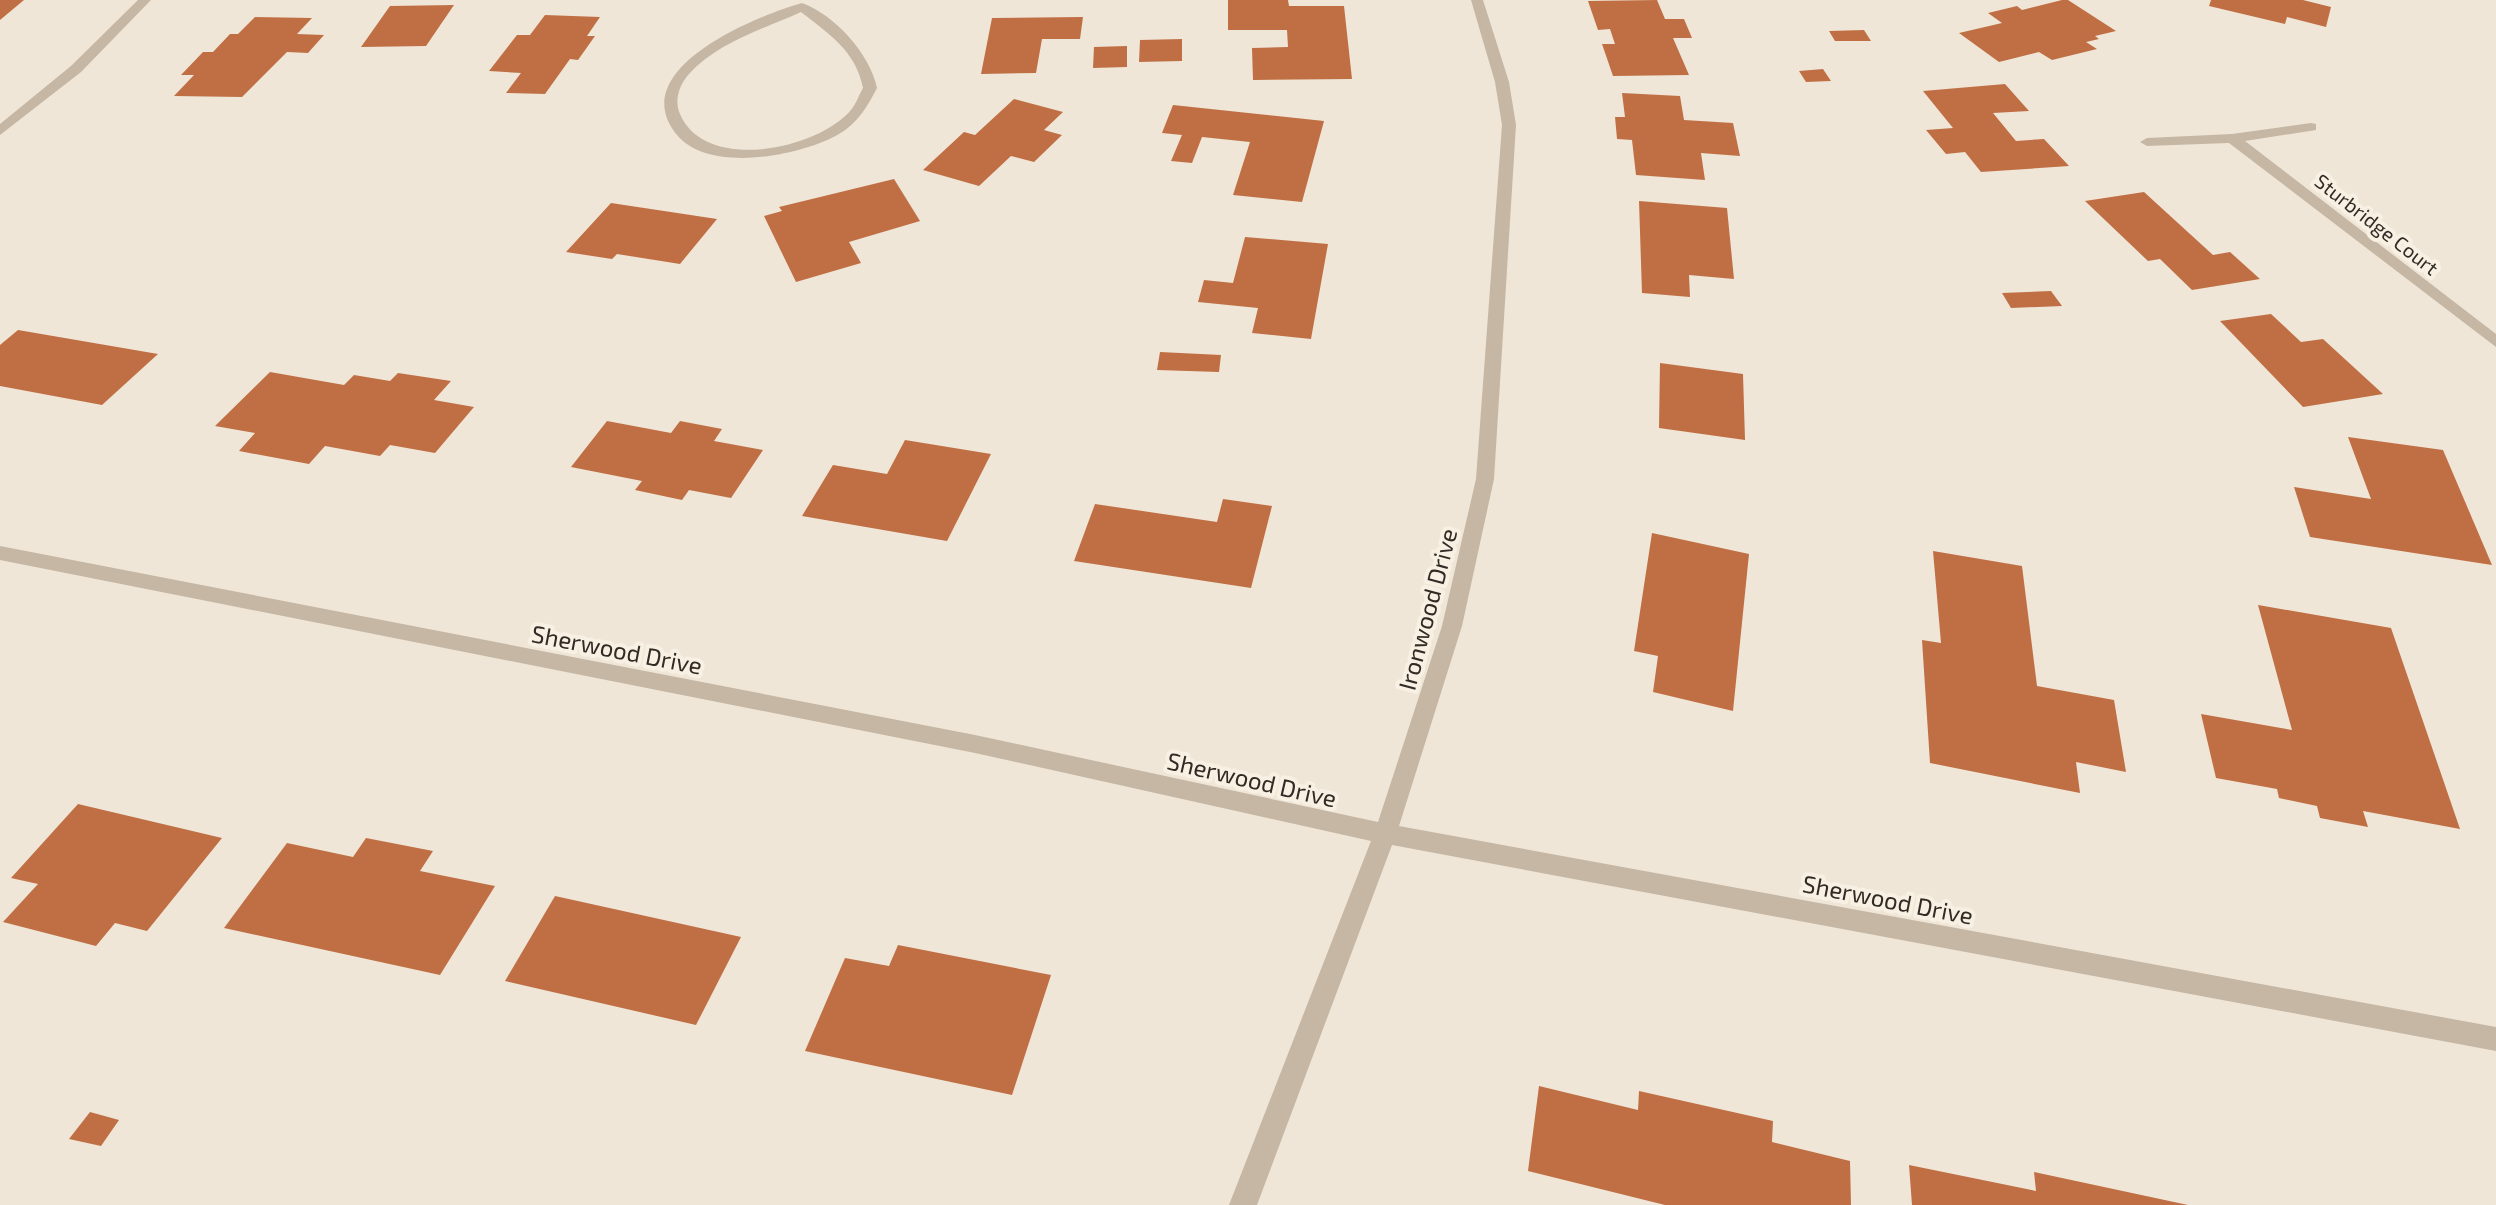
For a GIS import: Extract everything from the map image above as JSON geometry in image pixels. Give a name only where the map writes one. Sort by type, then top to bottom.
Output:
[{"type":"street","points":[[0,131],[76,69],[145,0]]},
{"type":"street","name":"Ironwood Drive","points":[[1243,1205],[1299,1070],[1403,784],[1475,535],[1485,479],[1509,125],[1502,82],[1477,0]]},
{"type":"street","points":[[803,4],[852,45],[860,57],[870,88],[858,114],[840,129],[815,141],[778,151],[737,152],[689,141],[676,129],[670,105],[672,89],[679,78],[698,60],[728,42],[803,4]]},
{"type":"street","points":[[2147,142],[2232,138],[2311,127]]},
{"type":"street","name":"Sturbridge Court","points":[[2232,138],[2495,341]]},
{"type":"street","name":"Sherwood Drive","points":[[0,553],[975,744],[1385,833],[2496,1039]]},
{"type":"building","points":[[0,0],[24,0],[0,20]]},
{"type":"building","points":[[1228,0],[1288,0],[1289,6],[1344,6],[1352,79],[1253,80],[1252,48],[1288,47],[1287,30],[1228,30]]},
{"type":"building","points":[[1657,0],[1665,19],[1684,19],[1692,38],[1673,38],[1689,75],[1613,76],[1602,44],[1615,44],[1610,29],[1598,30],[1588,1]]},
{"type":"building","points":[[2068,0],[2116,31],[2095,36],[2099,39],[2086,42],[2097,49],[2052,60],[2039,52],[1999,62],[1959,33],[2002,23],[1988,13],[2017,6],[2022,10]]},
{"type":"building","points":[[2211,0],[2303,0],[2331,7],[2326,27],[2287,17],[2285,24],[2209,6]]},
{"type":"building","points":[[454,5],[426,46],[361,47],[390,6]]},
{"type":"building","points":[[545,15],[600,17],[587,36],[595,36],[578,60],[570,59],[545,94],[506,93],[521,73],[489,71],[517,35],[530,35]]},
{"type":"building","points":[[255,17],[312,18],[297,34],[324,35],[308,53],[287,52],[242,97],[174,96],[194,75],[181,75],[203,52],[213,52],[230,34],[238,34]]},
{"type":"building","points":[[1083,17],[1080,39],[1042,39],[1036,73],[981,74],[992,18]]},
{"type":"building","points":[[1864,30],[1871,41],[1835,41],[1829,31]]},
{"type":"building","points":[[1182,39],[1182,61],[1139,62],[1140,40]]},
{"type":"building","points":[[1127,46],[1127,67],[1093,68],[1094,47]]},
{"type":"building","points":[[1823,69],[1831,81],[1806,82],[1799,71]]},
{"type":"building","points":[[2005,84],[2029,111],[1993,113],[2016,141],[2044,139],[2069,166],[1981,172],[1965,152],[1946,154],[1926,130],[1953,128],[1923,91]]},
{"type":"building","points":[[1622,93],[1680,96],[1684,120],[1733,123],[1740,156],[1701,153],[1705,180],[1636,175],[1632,140],[1617,139],[1615,117],[1625,117]]},
{"type":"building","points":[[1014,99],[1063,112],[1044,130],[1062,135],[1034,162],[1011,156],[979,186],[923,170],[964,132],[975,135]]},
{"type":"building","points":[[1173,105],[1324,121],[1302,202],[1233,195],[1250,142],[1202,137],[1192,163],[1171,161],[1182,135],[1162,133]]},
{"type":"building","points":[[894,179],[920,221],[849,242],[861,263],[796,282],[764,216],[782,211],[779,207]]},
{"type":"building","points":[[2144,192],[2213,255],[2230,252],[2260,279],[2192,290],[2160,259],[2148,261],[2085,201]]},
{"type":"building","points":[[1639,201],[1727,208],[1734,279],[1689,275],[1690,297],[1642,293]]},
{"type":"building","points":[[611,203],[717,219],[680,264],[617,254],[612,259],[566,252]]},
{"type":"building","points":[[1245,237],[1328,244],[1311,339],[1252,333],[1258,308],[1198,302],[1204,280],[1233,283]]},
{"type":"building","points":[[2051,291],[2062,306],[2011,308],[2002,293]]},
{"type":"building","points":[[2271,314],[2301,342],[2323,339],[2383,394],[2303,407],[2220,321]]},
{"type":"building","points":[[18,330],[158,354],[102,405],[0,386],[0,345]]},
{"type":"building","points":[[1160,352],[1221,355],[1219,372],[1157,370]]},
{"type":"building","points":[[1660,363],[1743,374],[1745,440],[1659,428]]},
{"type":"building","points":[[270,372],[344,385],[354,375],[390,381],[398,373],[451,381],[434,400],[474,407],[435,453],[390,445],[380,456],[325,446],[309,464],[239,451],[255,433],[215,426]]},
{"type":"building","points":[[607,421],[671,433],[680,421],[722,429],[714,441],[763,450],[731,498],[689,490],[682,500],[635,490],[642,481],[571,467]]},
{"type":"building","points":[[2348,437],[2443,450],[2492,565],[2310,537],[2294,487],[2371,499]]},
{"type":"building","points":[[905,440],[991,454],[947,541],[802,516],[833,465],[887,474]]},
{"type":"building","points":[[1223,499],[1272,506],[1251,588],[1074,561],[1095,504],[1217,522]]},
{"type":"building","points":[[1652,533],[1749,554],[1733,711],[1653,692],[1658,656],[1634,651]]},
{"type":"building","points":[[1933,551],[2022,566],[2037,686],[2114,700],[2126,772],[2076,762],[2080,793],[1930,763],[1922,640],[1941,643]]},
{"type":"building","points":[[2258,605],[2391,628],[2460,829],[2363,811],[2368,827],[2320,818],[2317,806],[2279,798],[2277,789],[2216,778],[2201,714],[2292,730]]},
{"type":"building","points":[[78,804],[222,838],[147,931],[115,923],[96,946],[3,922],[38,884],[11,878]]},
{"type":"building","points":[[366,838],[433,851],[420,871],[495,886],[440,975],[224,928],[287,843],[353,857]]},
{"type":"building","points":[[555,896],[741,937],[696,1025],[505,981]]},
{"type":"building","points":[[898,945],[1051,975],[1012,1095],[805,1051],[845,958],[889,966]]},
{"type":"building","points":[[1539,1086],[1638,1110],[1639,1091],[1773,1121],[1772,1142],[1850,1161],[1851,1205],[1665,1205],[1528,1171]]},
{"type":"building","points":[[90,1112],[119,1120],[101,1146],[69,1139]]},
{"type":"building","points":[[1909,1165],[2036,1191],[2034,1172],[2188,1205],[1912,1205]]}]
